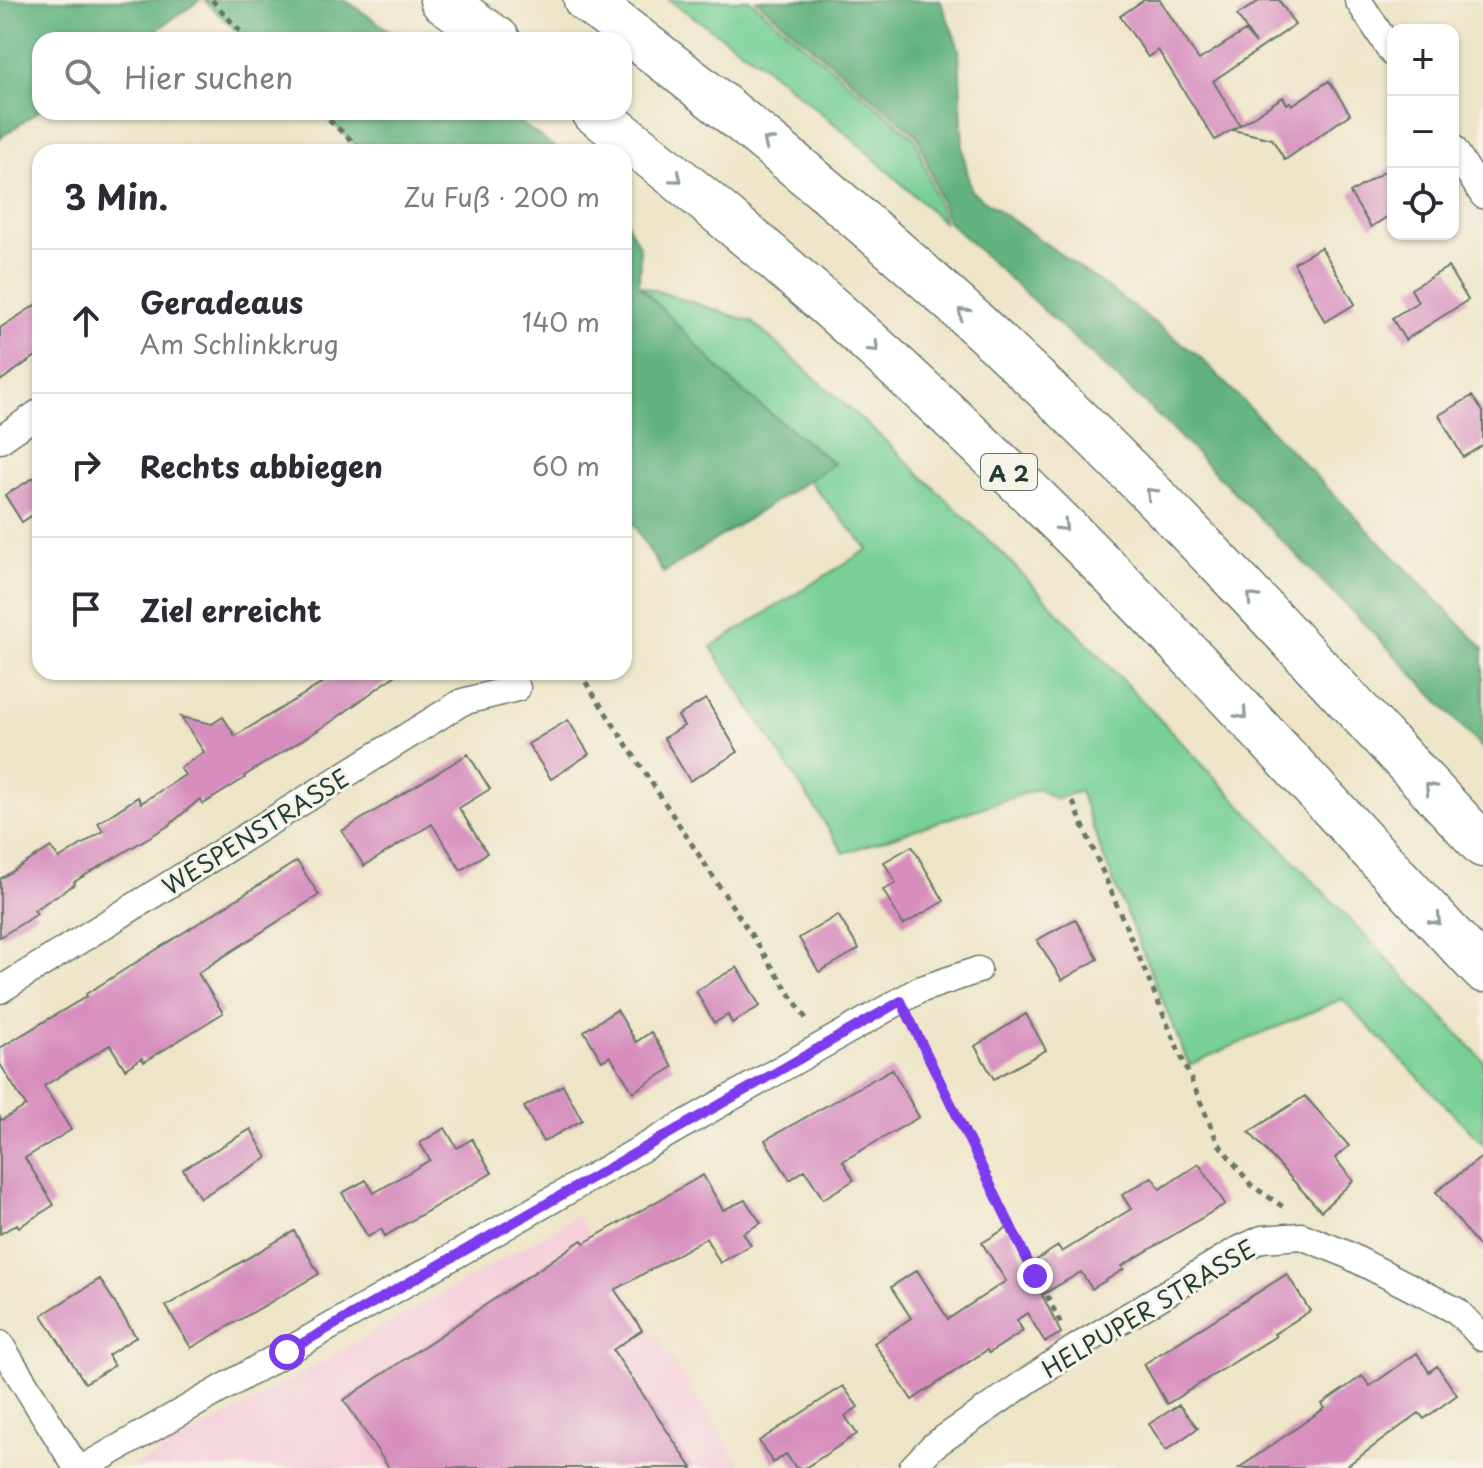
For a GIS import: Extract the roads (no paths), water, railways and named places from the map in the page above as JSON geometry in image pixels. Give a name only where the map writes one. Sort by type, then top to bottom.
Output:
[{"type":"highway","points":[[442,0],[487,32]]},
{"type":"highway","points":[[586,0],[627,32]]},
{"type":"highway","points":[[632,36],[796,165],[1018,362],[1205,549],[1483,845]]},
{"type":"highway","name":"A 2","points":[[604,120],[814,293],[1021,484],[1146,611],[1483,970]]},
{"type":"street","points":[[1358,0],[1387,45]]},
{"type":"street","points":[[1459,157],[1483,195]]},
{"type":"street","points":[[0,440],[32,418]]},
{"type":"street","name":"WESPENSTRASSE","points":[[0,990],[462,702],[517,688]]},
{"type":"street","points":[[83,1468],[919,990],[978,970]]},
{"type":"street","name":"HELPUPER STRASSE","points":[[912,1468],[933,1446],[1074,1349],[1236,1251],[1262,1239],[1301,1236],[1344,1253],[1457,1311],[1483,1338]]},
{"type":"street","points":[[0,1344],[77,1468]]}]
